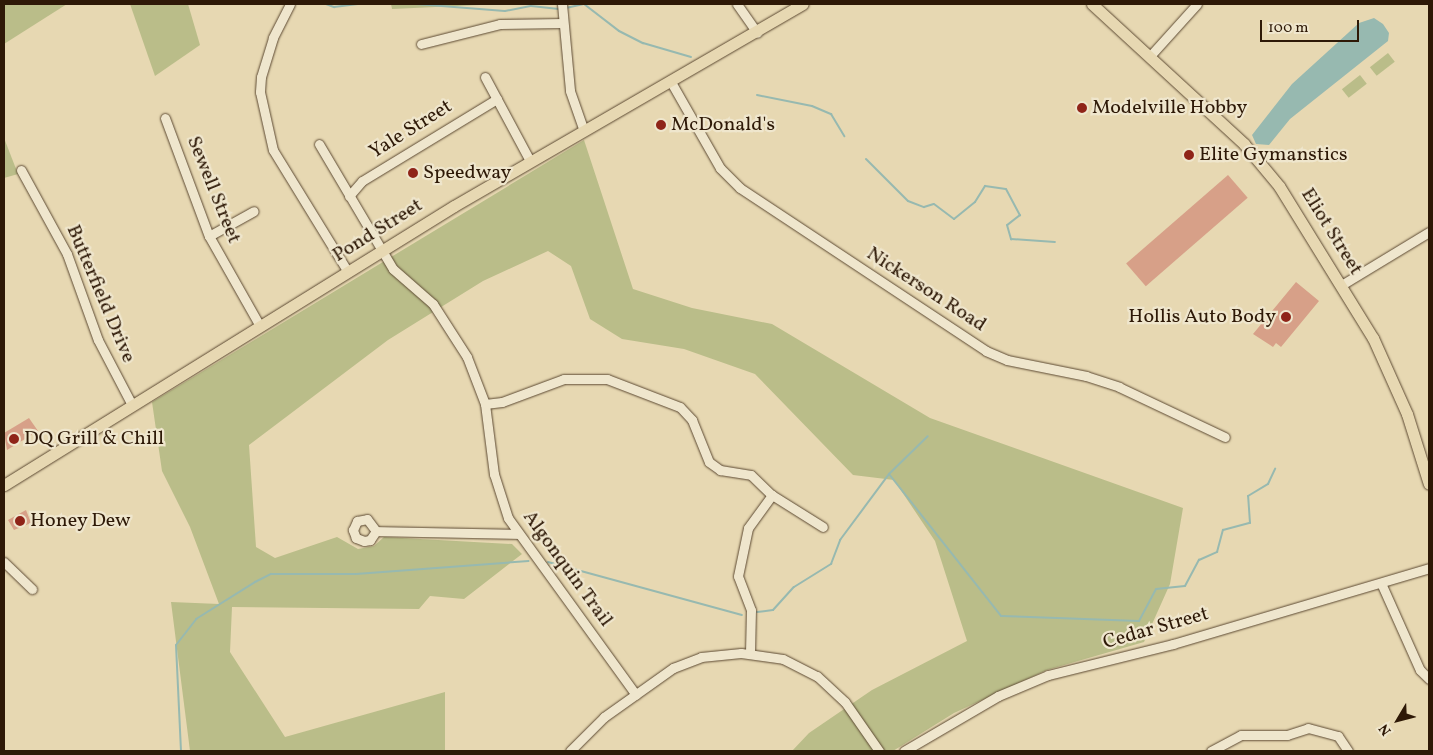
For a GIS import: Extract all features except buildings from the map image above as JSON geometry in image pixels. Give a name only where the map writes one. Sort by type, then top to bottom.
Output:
[{"type":"main road","name":"Pond Street","points":[[4,485],[530,161],[757,33],[803,4]]},
{"type":"main road","name":"Eliot Street","points":[[1092,4],[1150,56],[1265,166],[1343,284],[1374,338],[1407,414],[1429,484]]},
{"type":"street","points":[[290,4],[273,38],[261,77],[260,92],[273,150],[348,272]]},
{"type":"street","points":[[737,4],[757,33]]},
{"type":"street","points":[[1150,56],[1197,4]]},
{"type":"street","points":[[562,7],[570,91],[584,130]]},
{"type":"street","points":[[421,44],[500,24],[563,23]]},
{"type":"street","points":[[485,77],[530,161]]},
{"type":"street","name":"Nickerson Road","points":[[671,82],[720,168],[740,188],[986,351],[1007,360],[1086,376],[1118,387],[1225,437]]},
{"type":"street","name":"Yale Street","points":[[349,196],[362,181],[497,99]]},
{"type":"street","name":"Sewell Street","points":[[165,118],[208,236],[260,326]]},
{"type":"street","name":"Algonquin Trail","points":[[319,144],[382,251],[402,279],[433,304],[467,357],[486,404],[498,492],[518,534],[636,695]]},
{"type":"street","name":"Butterfield Drive","points":[[21,170],[67,254],[98,340],[132,406]]},
{"type":"street","points":[[208,236],[254,211]]},
{"type":"street","points":[[1343,284],[1429,232]]},
{"type":"street","points":[[486,404],[502,402],[564,379],[607,379],[680,407],[692,420],[709,462],[720,470],[751,475],[772,495],[823,527]]},
{"type":"street","points":[[750,653],[751,610],[740,583],[738,562],[748,528],[772,495]]},
{"type":"street","points":[[376,531],[518,534]]},
{"type":"street","points":[[4,562],[32,589]]},
{"type":"street","name":"Cedar Street","points":[[904,751],[998,696],[1048,676],[1429,568]]},
{"type":"street","points":[[1381,583],[1420,670],[1429,679]]},
{"type":"street","points":[[570,751],[589,730],[666,673],[694,660],[718,654],[750,653],[783,659],[818,676],[838,694],[879,751]]},
{"type":"street","points":[[1211,751],[1241,735],[1287,734],[1308,728],[1338,736],[1348,751]]},
{"type":"green space","points":[[4,4],[67,4],[4,44]]},
{"type":"green space","points":[[130,4],[188,4],[200,45],[155,76]]},
{"type":"green space","points":[[391,4],[501,4],[392,9]]},
{"type":"green space","points":[[1388,53],[1395,62],[1377,76],[1370,67]]},
{"type":"green space","points":[[1360,75],[1367,84],[1349,98],[1342,89]]},
{"type":"green space","points":[[4,138],[18,174],[4,178]]},
{"type":"green space","points":[[584,140],[633,289],[692,308],[772,324],[930,418],[1183,508],[1170,584],[1144,642],[1047,670],[954,713],[893,751],[792,751],[809,733],[872,690],[967,641],[935,541],[894,480],[853,475],[755,374],[684,349],[622,339],[590,319],[571,266],[548,251],[483,281],[388,340],[249,445],[256,547],[275,558],[337,537],[358,549],[374,546],[384,537],[512,544],[522,554],[464,599],[430,596],[419,609],[232,607],[230,652],[285,737],[445,692],[445,751],[190,751],[171,602],[219,604],[190,527],[162,471],[152,402]]},
{"type":"water","points":[[1374,18],[1383,24],[1389,33],[1388,41],[1290,119],[1269,145],[1256,144],[1252,135],[1292,84],[1359,23]]},
{"type":"waterway","points":[[326,4],[334,7],[358,4]]},
{"type":"waterway","points":[[416,4],[505,11],[531,6],[559,9]]},
{"type":"waterway","points":[[566,8],[583,4]]},
{"type":"waterway","points":[[584,4],[619,31],[643,43],[691,57]]},
{"type":"waterway","points":[[757,95],[812,106],[831,114],[844,136]]},
{"type":"waterway","points":[[866,159],[908,201],[924,207],[934,204],[954,219],[975,202],[985,186],[1006,189],[1020,215],[1007,225],[1011,239],[1055,242]]},
{"type":"waterway","points":[[757,612],[773,610],[794,587],[831,564],[840,540],[889,474],[928,436]]},
{"type":"waterway","points":[[889,474],[1001,616],[1139,621],[1156,589],[1185,586],[1199,560],[1217,552],[1223,530],[1250,523],[1248,496],[1268,484],[1275,469]]},
{"type":"waterway","points":[[181,751],[176,645],[196,619],[255,582],[271,574],[356,574],[529,561]]},
{"type":"waterway","points":[[548,562],[742,615]]},
{"type":"place","name":"Modelville Hobby","points":[[1082,108]]},
{"type":"place","name":"McDonald's","points":[[661,125]]},
{"type":"place","name":"Elite Gymanstics","points":[[1189,155]]},
{"type":"place","name":"Speedway","points":[[413,173]]},
{"type":"place","name":"Hollis Auto Body","points":[[1286,317]]},
{"type":"place","name":"DQ Grill & Chill","points":[[14,439]]},
{"type":"place","name":"Honey Dew","points":[[20,521]]}]
